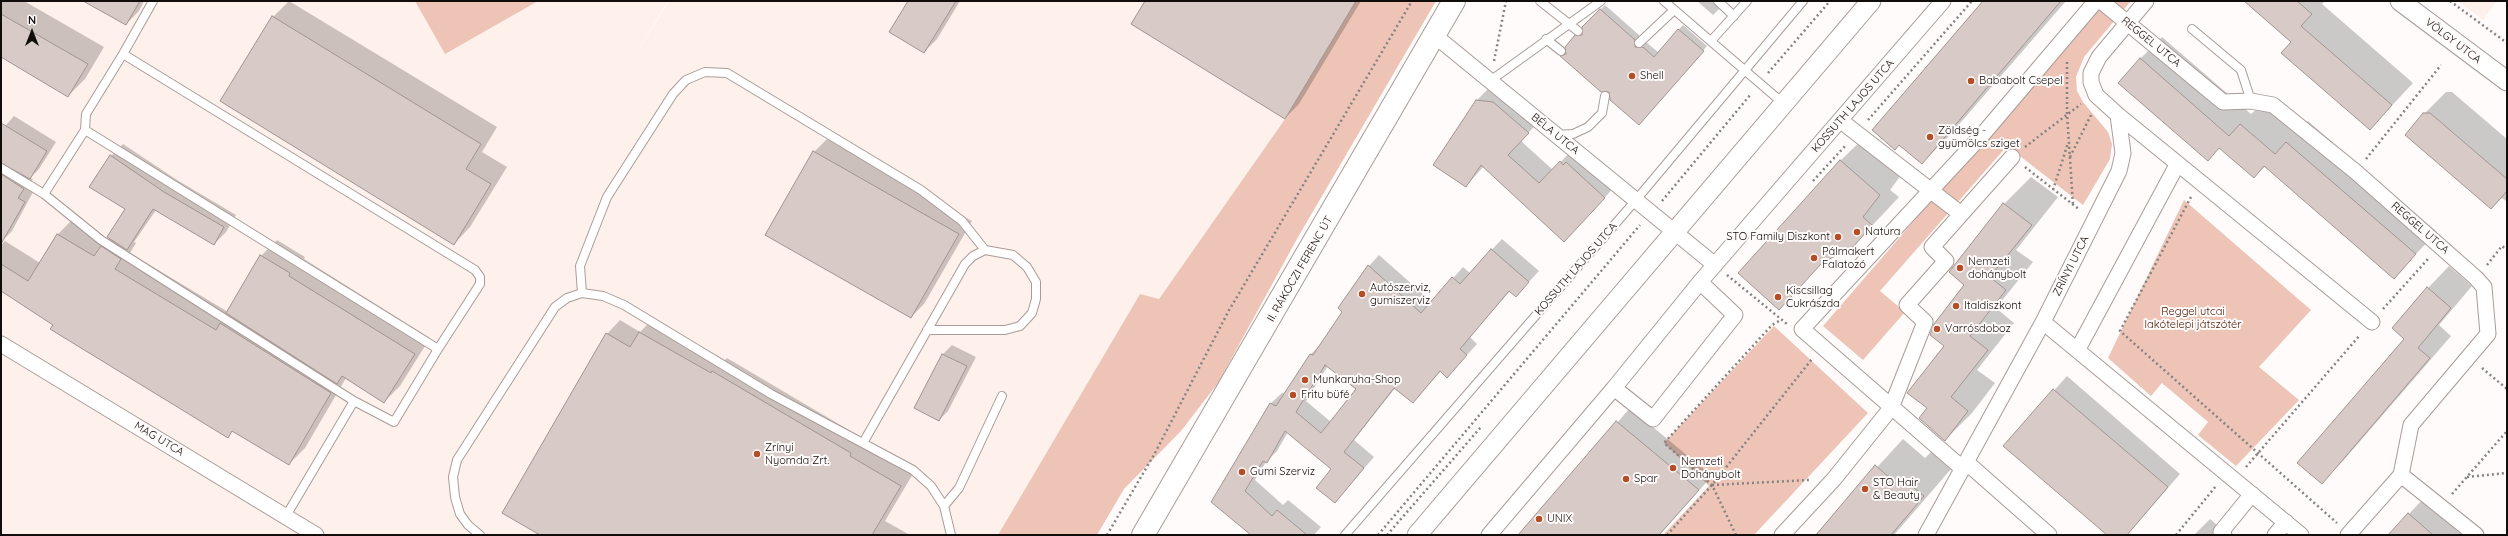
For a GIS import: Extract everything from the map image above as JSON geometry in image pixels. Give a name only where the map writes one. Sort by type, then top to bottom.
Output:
[{"type":"main road","name":"II. RÁKÓCZI FERENC ÚT","points":[[1144,535],[1454,1]]},
{"type":"street","points":[[1417,535],[1871,1]]},
{"type":"street","points":[[2049,535],[1964,465],[1891,408],[1802,329],[1933,190],[1983,134],[2096,1]]},
{"type":"street","name":"REGGEL UTCA","points":[[2101,1],[2223,102],[2251,101],[2273,105],[2356,172],[2476,278],[2484,287],[2488,334],[2411,425],[2401,475]]},
{"type":"street","points":[[2146,1],[2094,65],[2091,82],[2092,97],[2118,115],[2177,165],[2372,322]]},
{"type":"street","name":"VÖLGY UTCA","points":[[2400,1],[2507,81]]},
{"type":"street","name":"KOSSUTH LAJOS UTCA","points":[[1489,535],[1614,388],[1700,282],[1841,121],[1940,2]]},
{"type":"street","name":"BÉLA UTCA","points":[[1434,35],[1715,265]]},
{"type":"street","name":"ZRÍNYI UTCA","points":[[1926,535],[2043,322],[2119,171],[2123,153],[2118,115]]},
{"type":"street","points":[[1841,121],[1933,190],[1961,214]]},
{"type":"street","points":[[1782,535],[1834,479],[1891,408],[1925,322],[1907,305],[1946,261],[1932,247],[2012,157]]},
{"type":"street","points":[[2078,349],[2177,165]]},
{"type":"street","points":[[1614,388],[1653,419],[1735,315],[1700,282]]},
{"type":"street","points":[[2043,322],[2078,349],[2301,535]]},
{"type":"street","name":"MAG UTCA","points":[[1,344],[316,535]]},
{"type":"street","points":[[2349,534],[2401,475],[2440,508],[2476,535]]},
{"type":"street","points":[[2224,535],[2221,532],[2252,494]]},
{"type":"street","points":[[2275,535],[2286,522]]},
{"type":"lane","points":[[44,194],[85,130],[86,114],[123,54],[153,1]]},
{"type":"lane","points":[[1540,1],[1578,31]]},
{"type":"lane","points":[[1490,81],[1546,39],[1601,1]]},
{"type":"lane","points":[[1664,1],[1784,104]]},
{"type":"lane","points":[[1718,1],[1734,16]]},
{"type":"lane","points":[[1711,41],[1747,1]]},
{"type":"lane","name":"KOSSUTH LAJOS UTCA","points":[[1345,535],[1636,200],[1803,1]]},
{"type":"lane","points":[[1639,43],[1674,10]]},
{"type":"lane","points":[[2192,29],[2241,70],[2251,101]]},
{"type":"lane","points":[[1546,39],[1561,51]]},
{"type":"lane","points":[[1,168],[44,194],[101,240],[354,401],[394,422],[438,349],[480,284],[480,277],[475,270],[123,54]]},
{"type":"lane","points":[[582,293],[580,266],[607,197],[673,94],[686,80],[706,72],[728,73],[921,190],[962,221],[985,250]]},
{"type":"lane","points":[[1557,135],[1573,134],[1588,127],[1602,113],[1605,96]]},
{"type":"lane","points":[[85,130],[438,349]]},
{"type":"lane","points":[[863,443],[927,330],[965,264],[973,256],[985,250],[1012,255],[1027,266],[1036,282],[1036,299],[1032,313],[1020,326],[1005,330],[927,330]]},
{"type":"lane","points":[[480,535],[468,526],[460,514],[454,497],[453,477],[457,460],[555,307],[567,298],[582,293],[603,296],[624,305],[771,394],[913,470],[931,486],[944,506],[951,535]]},
{"type":"lane","points":[[944,506],[959,488],[1002,396]]},
{"type":"lane","points":[[286,516],[354,401]]},
{"type":"path","points":[[1107,535],[1155,453],[1228,312],[1412,1]]},
{"type":"path","points":[[1490,81],[1506,1]]},
{"type":"path","points":[[1378,535],[1830,1]]},
{"type":"path","points":[[1810,184],[1972,1]]},
{"type":"path","points":[[2450,1],[2507,43]]},
{"type":"path","points":[[2067,35],[2067,113],[2073,205]]},
{"type":"path","points":[[2356,172],[2440,66]]},
{"type":"path","points":[[2070,157],[2096,107],[2092,97],[2067,113],[2012,157],[2053,190],[2084,212]]},
{"type":"path","points":[[2053,190],[2069,141]]},
{"type":"path","points":[[2199,182],[2120,331],[2259,452],[2349,534]]},
{"type":"path","points":[[2176,535],[2231,477],[2259,452],[2439,245]]},
{"type":"path","points":[[2476,278],[2502,246],[2507,250]]},
{"type":"path","points":[[1732,269],[1727,275],[1791,327],[1802,329]]},
{"type":"path","points":[[1736,535],[1712,485],[1664,443],[1772,325],[1782,319]]},
{"type":"path","points":[[1667,535],[1712,485],[1822,347]]},
{"type":"path","points":[[2470,357],[2507,388]]},
{"type":"path","points":[[2440,508],[2507,431]]},
{"type":"path","points":[[2467,477],[2507,473]]},
{"type":"path","points":[[1712,485],[1834,479]]},
{"type":"shaded area","points":[[1,1],[668,1],[627,69],[669,1],[1356,1],[1285,119],[1159,299],[1140,294],[998,535],[1,535]]},
{"type":"shaded area","points":[[2458,1],[2497,1],[2483,20]]},
{"type":"green space","points":[[415,1],[538,1],[445,54]]},
{"type":"green space","points":[[1356,1],[1436,1],[1298,237],[1218,383],[1181,431],[1124,489],[1097,535],[998,535],[1140,294],[1159,299],[1285,119]]},
{"type":"green space","points":[[2104,1],[2131,1],[2084,57],[2076,77],[2077,91],[2083,102],[2108,132],[2112,144],[2110,159],[2083,205],[2007,146],[1880,291],[1905,312],[1863,360],[1823,326]]},
{"type":"green space","name":"Reggel utcai lakótelepi játszótér","points":[[2184,200],[2311,310],[2259,367],[2299,400],[2236,466],[2198,435],[2208,422],[2162,383],[2151,396],[2108,358]]},
{"type":"green space","points":[[1774,326],[1868,413],[1754,535],[1663,535],[1709,486],[1664,443]]},
{"type":"building","points":[[83,1],[140,1],[126,25]]},
{"type":"building","points":[[908,1],[956,1],[924,53],[889,32]]},
{"type":"building","points":[[1145,1],[1356,1],[1285,119],[1131,24]]},
{"type":"building","points":[[1983,1],[2061,1],[1922,164],[1899,145],[1895,150],[1872,130]]},
{"type":"building","points":[[2244,1],[2297,1],[2312,14],[2301,26],[2392,105],[2370,130],[2281,53],[2291,42]]},
{"type":"building","name":"Shell","points":[[1600,9],[1635,40],[1635,47],[1643,47],[1654,57],[1678,29],[1704,51],[1639,125],[1610,100],[1609,92],[1601,92],[1560,56],[1566,54],[1565,47],[1575,35],[1582,35],[1582,27]]},
{"type":"building","points":[[1,14],[88,64],[68,97],[1,57]]},
{"type":"building","points":[[272,16],[481,144],[466,169],[491,184],[454,245],[220,101]]},
{"type":"building","points":[[2140,58],[2229,136],[2240,124],[2275,154],[2286,142],[2416,254],[2394,279],[2264,166],[2254,178],[2219,148],[2208,161],[2118,83]]},
{"type":"building","points":[[1476,100],[1493,102],[1529,133],[1508,155],[1539,183],[1560,161],[1563,165],[1566,162],[1605,198],[1564,242],[1481,165],[1466,187],[1433,165]]},
{"type":"building","points":[[2423,113],[2430,113],[2507,179],[2507,191],[2491,209],[2405,135]]},
{"type":"building","points":[[1,123],[47,151],[30,179],[1,163]]},
{"type":"building","points":[[813,151],[959,234],[911,318],[765,235]]},
{"type":"building","points":[[110,155],[164,192],[224,227],[214,245],[153,209],[127,250],[107,237],[125,209],[89,187]]},
{"type":"building","points":[[1840,160],[1880,195],[1863,217],[1872,225],[1854,246],[1822,263],[1779,310],[1738,273]]},
{"type":"building","points":[[1,174],[24,189],[18,198],[25,202],[1,244]]},
{"type":"building","points":[[2003,203],[2032,225],[1990,277],[2006,290],[1970,336],[1988,350],[1951,397],[1968,411],[1945,441],[1919,418],[1927,408],[1907,393],[1944,346],[1930,335],[1934,324],[1964,285],[1949,272]]},
{"type":"building","points":[[57,234],[94,256],[101,246],[121,259],[115,269],[216,330],[220,323],[331,393],[289,465],[232,431],[228,438],[50,329],[53,325],[1,291],[1,264],[28,281]]},
{"type":"building","points":[[1491,249],[1529,282],[1516,297],[1509,291],[1460,349],[1467,355],[1447,378],[1440,371],[1413,403],[1394,388],[1344,452],[1364,468],[1335,503],[1316,488],[1331,469],[1285,431],[1267,463],[1263,461],[1245,491],[1272,516],[1277,510],[1307,535],[1251,535],[1211,502],[1270,403],[1276,406],[1310,354],[1313,355],[1342,312],[1338,308],[1368,265],[1421,313],[1452,277],[1460,284]],"holes":[[[1325,365],[1356,389],[1321,433],[1296,412]]]},
{"type":"building","points":[[260,255],[290,273],[289,276],[415,354],[384,403],[342,376],[337,384],[226,313]]},
{"type":"building","points":[[2427,287],[2451,308],[2418,348],[2430,358],[2322,484],[2297,463],[2404,339],[2392,328]]},
{"type":"building","points":[[639,332],[711,373],[712,371],[851,453],[850,456],[901,486],[872,535],[540,535],[502,513],[606,333],[630,347]]},
{"type":"building","points":[[942,354],[967,366],[939,421],[914,408]]},
{"type":"building","points":[[2053,389],[2168,487],[2127,535],[2107,535],[2003,446]]},
{"type":"building","name":"Spar","points":[[1616,421],[1699,490],[1659,535],[1518,535]]},
{"type":"building","points":[[1875,465],[1898,485],[1903,479],[1924,496],[1891,535],[1816,535]]},
{"type":"building","points":[[2408,513],[2433,535],[2388,535]]},
{"type":"place","name":"Shell","points":[[1632,76]]},
{"type":"place","name":"Bababolt Csepel","points":[[1971,81]]},
{"type":"place","name":"Zöldség - gyümölcs sziget","points":[[1930,137]]},
{"type":"place","name":"Natura","points":[[1857,232]]},
{"type":"place","name":"STO Family Diszkont","points":[[1838,237]]},
{"type":"place","name":"Pálmakert Falatozó","points":[[1814,258]]},
{"type":"place","name":"Nemzeti dohánybolt","points":[[1960,268]]},
{"type":"place","name":"Autószerviz, gumiszerviz","points":[[1362,294]]},
{"type":"place","name":"Kiscsillag Cukrászda","points":[[1778,297]]},
{"type":"place","name":"Italdiszkont","points":[[1956,306]]},
{"type":"place","name":"Varrósdoboz","points":[[1937,329]]},
{"type":"place","name":"Munkaruha-Shop","points":[[1305,380]]},
{"type":"place","name":"Fritu büfé","points":[[1293,395]]},
{"type":"place","name":"Zrínyi Nyomda Zrt.","points":[[757,454]]},
{"type":"place","name":"Nemzeti Dohánybolt","points":[[1673,468]]},
{"type":"place","name":"Gumi Szerviz","points":[[1242,472]]},
{"type":"place","name":"Spar","points":[[1626,479]]},
{"type":"place","name":"STO Hair & Beauty","points":[[1865,489]]},
{"type":"place","name":"UNIX","points":[[1539,519]]}]
